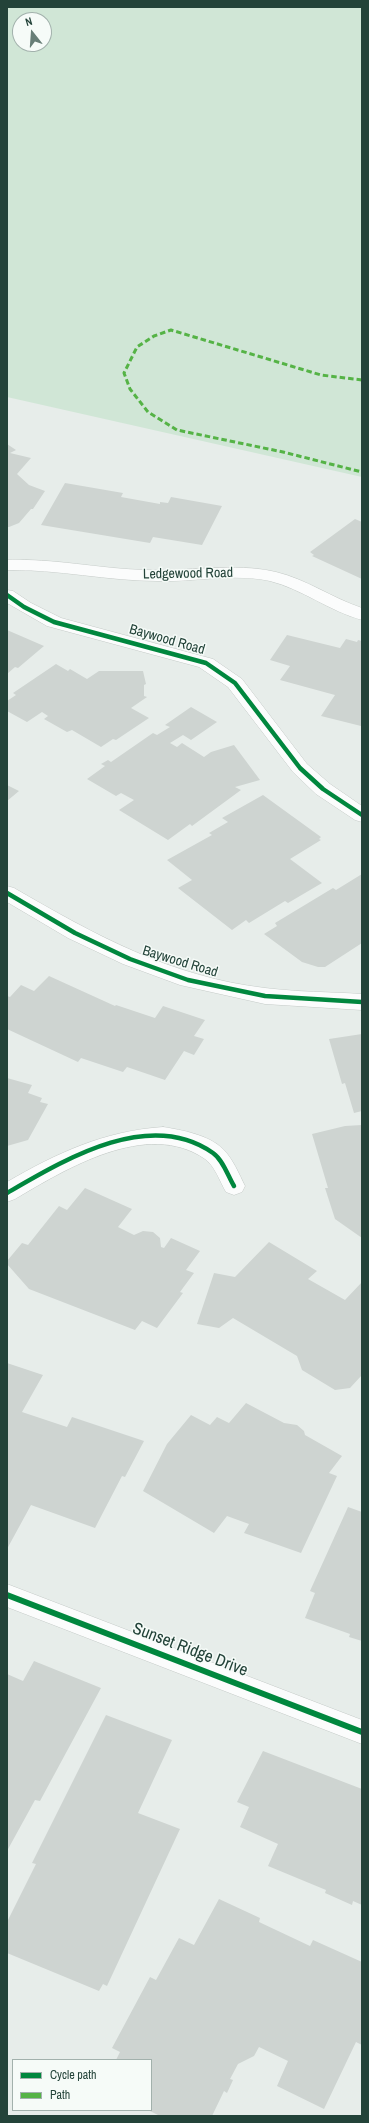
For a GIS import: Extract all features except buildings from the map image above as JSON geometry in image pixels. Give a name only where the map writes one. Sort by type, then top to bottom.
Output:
[{"type":"street","name":"Ledgewood Road","points":[[7,565],[60,565],[119,574],[158,576],[236,572],[276,577],[362,614]]},
{"type":"street","name":"Baywood Road","points":[[7,595],[24,607],[54,622],[170,652],[206,664],[235,683],[300,768],[323,789],[362,815]]},
{"type":"street","name":"Baywood Road","points":[[7,893],[75,933],[123,956],[188,980],[265,996],[362,1002]]},
{"type":"street","points":[[7,1193],[85,1150],[134,1137],[179,1135],[214,1153],[234,1186]]},
{"type":"street","name":"Sunset Ridge Drive","points":[[7,1595],[362,1732]]},
{"type":"green space","points":[[7,7],[362,7],[362,477],[7,397]]},
{"type":"marked path","points":[[362,380],[321,375],[171,330],[154,336],[137,347],[124,373],[130,389],[148,412],[177,430],[283,452],[362,472]]},
{"type":"cycle path","points":[[7,595],[24,607],[54,622],[170,652],[206,663],[235,683],[300,768],[323,789],[362,815]]},
{"type":"cycle path","points":[[7,893],[75,933],[130,959],[188,980],[265,996],[362,1002]]},
{"type":"cycle path","points":[[7,1193],[80,1154],[108,1144],[136,1137],[163,1135],[189,1140],[213,1153],[234,1186]]},
{"type":"cycle path","points":[[7,1595],[362,1732]]}]
